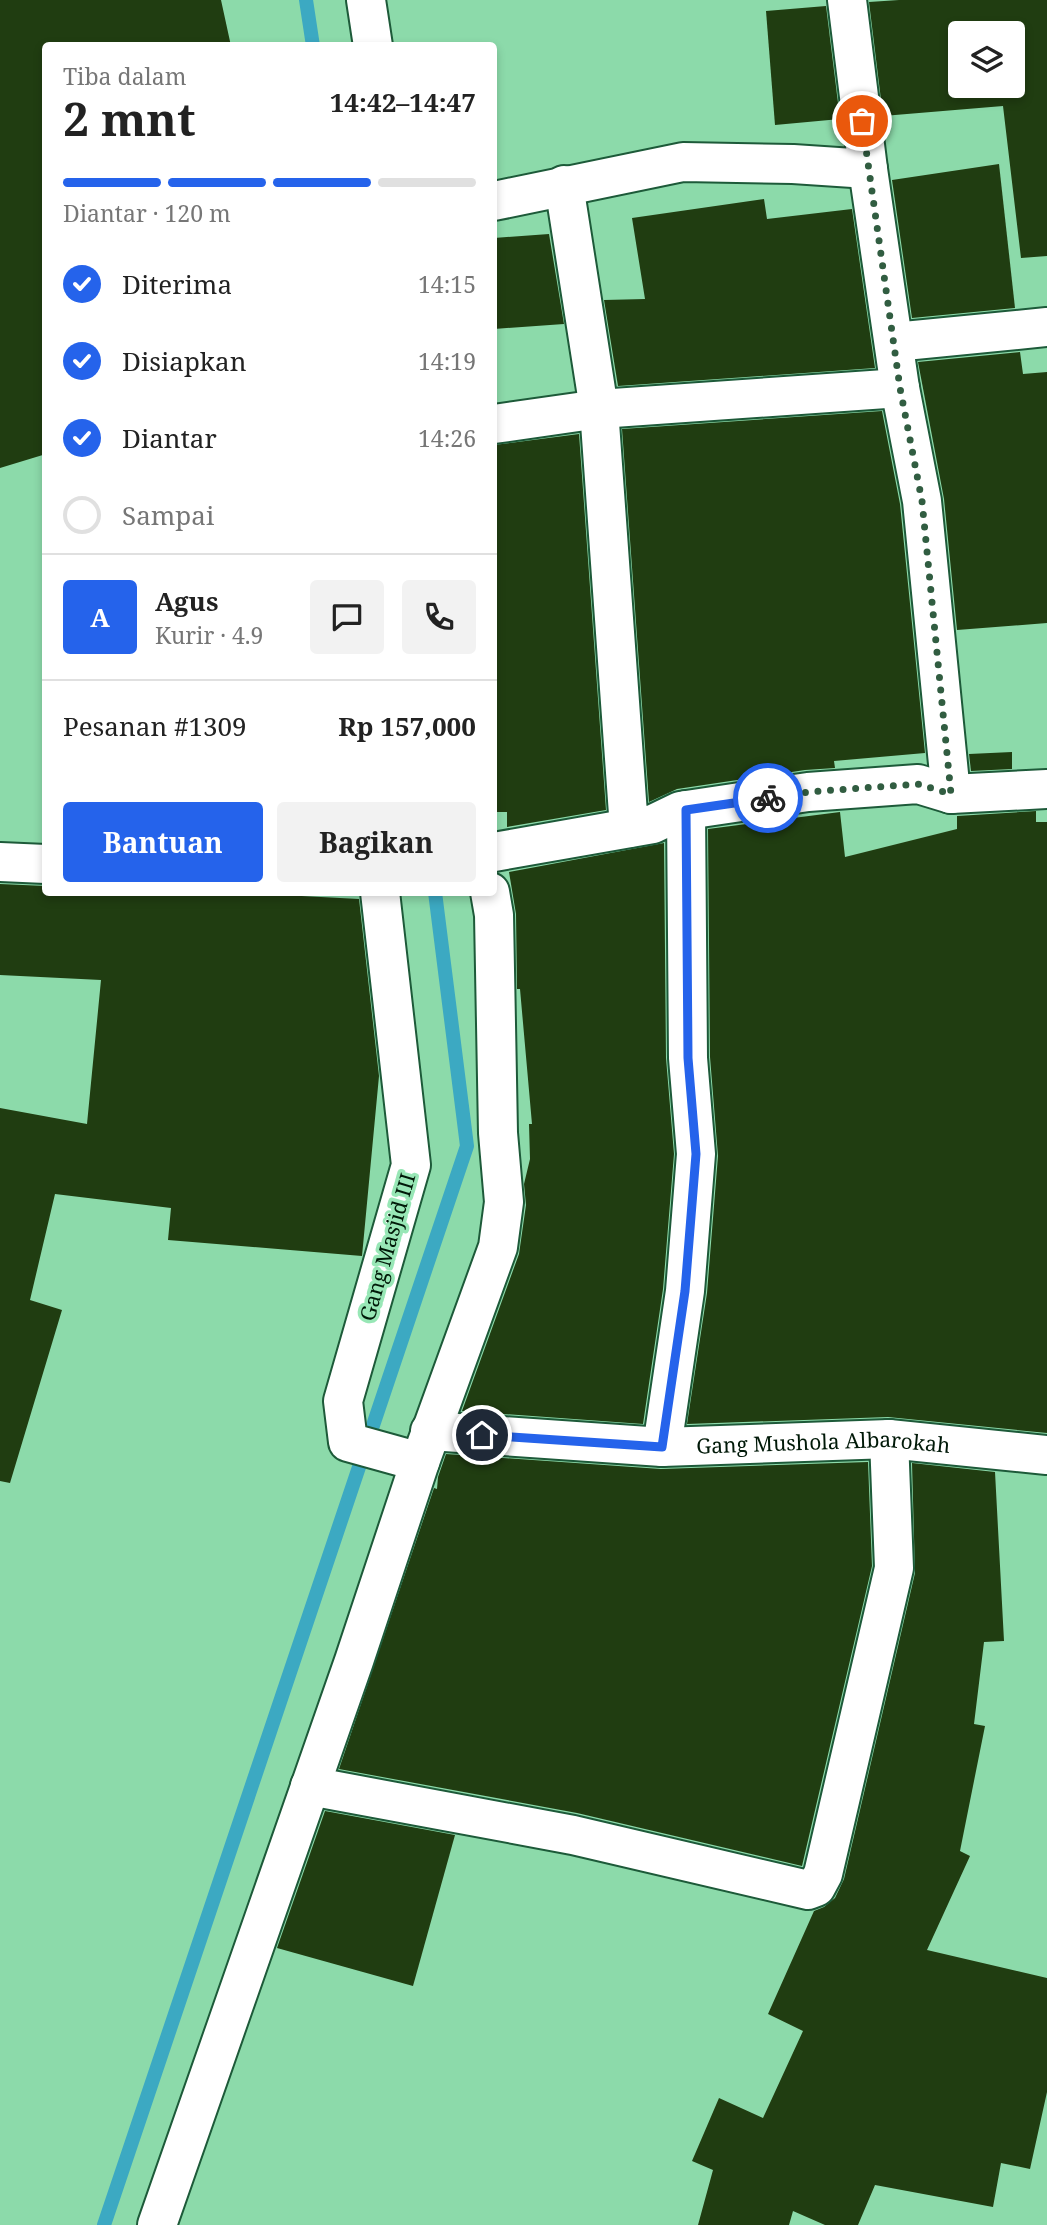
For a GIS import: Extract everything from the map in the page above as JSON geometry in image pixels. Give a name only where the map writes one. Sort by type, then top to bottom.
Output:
[{"type":"street","points":[[366,0],[372,42]]},
{"type":"street","points":[[847,0],[900,388],[922,501],[951,794]]},
{"type":"street","points":[[497,200],[683,162],[793,164],[868,169]]},
{"type":"street","points":[[564,185],[598,409],[629,828]]},
{"type":"street","points":[[894,342],[1047,327]]},
{"type":"street","points":[[497,424],[598,409],[900,388]]},
{"type":"street","points":[[497,851],[653,824],[686,810],[808,792],[918,784],[951,794],[1047,789]]},
{"type":"street","points":[[662,1447],[685,1291],[696,1154],[688,1058],[686,810]]},
{"type":"street","points":[[0,862],[42,864]]},
{"type":"street","name":"Gang Masjid III","points":[[380,896],[411,1165],[343,1401],[348,1442],[417,1450]]},
{"type":"street","points":[[157,2225],[310,1786],[417,1450],[499,1247],[504,1202],[498,1133],[494,915],[491,896]]},
{"type":"street","points":[[310,1786],[573,1835],[808,1890],[816,1887],[826,1862],[894,1568],[889,1439]]},
{"type":"street","name":"Gang Mushola Albarokah","points":[[417,1450],[662,1447],[889,1439],[1047,1455]]},
{"type":"building","points":[[0,0],[221,0],[230,42],[42,42],[42,455],[0,468]]},
{"type":"building","points":[[1047,0],[1047,256],[1021,258],[1003,106],[883,116],[869,2]]},
{"type":"building","points":[[826,6],[840,119],[775,125],[766,11]]},
{"type":"building","points":[[999,164],[1015,308],[912,318],[892,180]]},
{"type":"building","points":[[764,199],[767,219],[852,209],[875,368],[618,386],[604,300],[645,299],[632,218]]},
{"type":"building","points":[[549,234],[564,324],[497,329],[497,238]]},
{"type":"building","points":[[1020,352],[1023,374],[1047,372],[1047,623],[957,630],[944,499],[918,362]]},
{"type":"building","points":[[882,411],[900,504],[925,753],[834,761],[835,768],[677,789],[649,802],[622,429]]},
{"type":"building","points":[[579,434],[606,810],[507,827],[507,812],[497,812],[497,445]]},
{"type":"building","points":[[1012,752],[1012,769],[971,771],[969,754]]},
{"type":"building","points":[[1036,811],[1036,822],[1047,822],[1047,1433],[888,1417],[687,1424],[707,1293],[718,1156],[710,1057],[708,829],[840,812],[845,857],[957,829],[957,816]]},
{"type":"building","points":[[664,843],[666,1058],[674,1154],[663,1289],[643,1424],[462,1411],[519,1254],[526,1205],[524,1184],[530,1159],[529,1124],[532,1124],[520,989],[517,989],[516,914],[509,872]]},
{"type":"building","points":[[0,884],[42,886],[42,896],[302,896],[359,899],[379,1076],[362,1256],[168,1240],[171,1208],[55,1194],[30,1300],[62,1310],[10,1483],[0,1481],[0,1108],[87,1124],[101,980],[0,975]]},
{"type":"building","points":[[446,1454],[661,1469],[868,1462],[872,1566],[802,1866],[577,1813],[339,1769],[434,1488],[437,1489]]},
{"type":"building","points":[[912,1463],[995,1472],[1004,1641],[984,1642],[974,1724],[985,1726],[960,1851],[970,1856],[927,1950],[1047,1978],[1047,2092],[1030,2169],[1001,2163],[993,2207],[875,2185],[858,2225],[825,2225],[793,2211],[789,2225],[698,2225],[713,2170],[692,2161],[719,2098],[763,2118],[803,2031],[768,2014],[814,1911],[835,1898],[844,1879],[915,1573]]},
{"type":"building","points":[[325,1811],[455,1835],[413,1986],[277,1948]]},
{"type":"waterway","points":[[306,0],[312,42]]},
{"type":"waterway","points":[[104,2225],[467,1146],[436,896]]},
{"type":"way so far","points":[[768,798],[808,792],[918,784],[951,794],[922,501],[900,388],[862,121]]},
{"type":"route","points":[[482,1435],[662,1447],[685,1291],[696,1154],[688,1058],[686,810],[768,798]]}]
